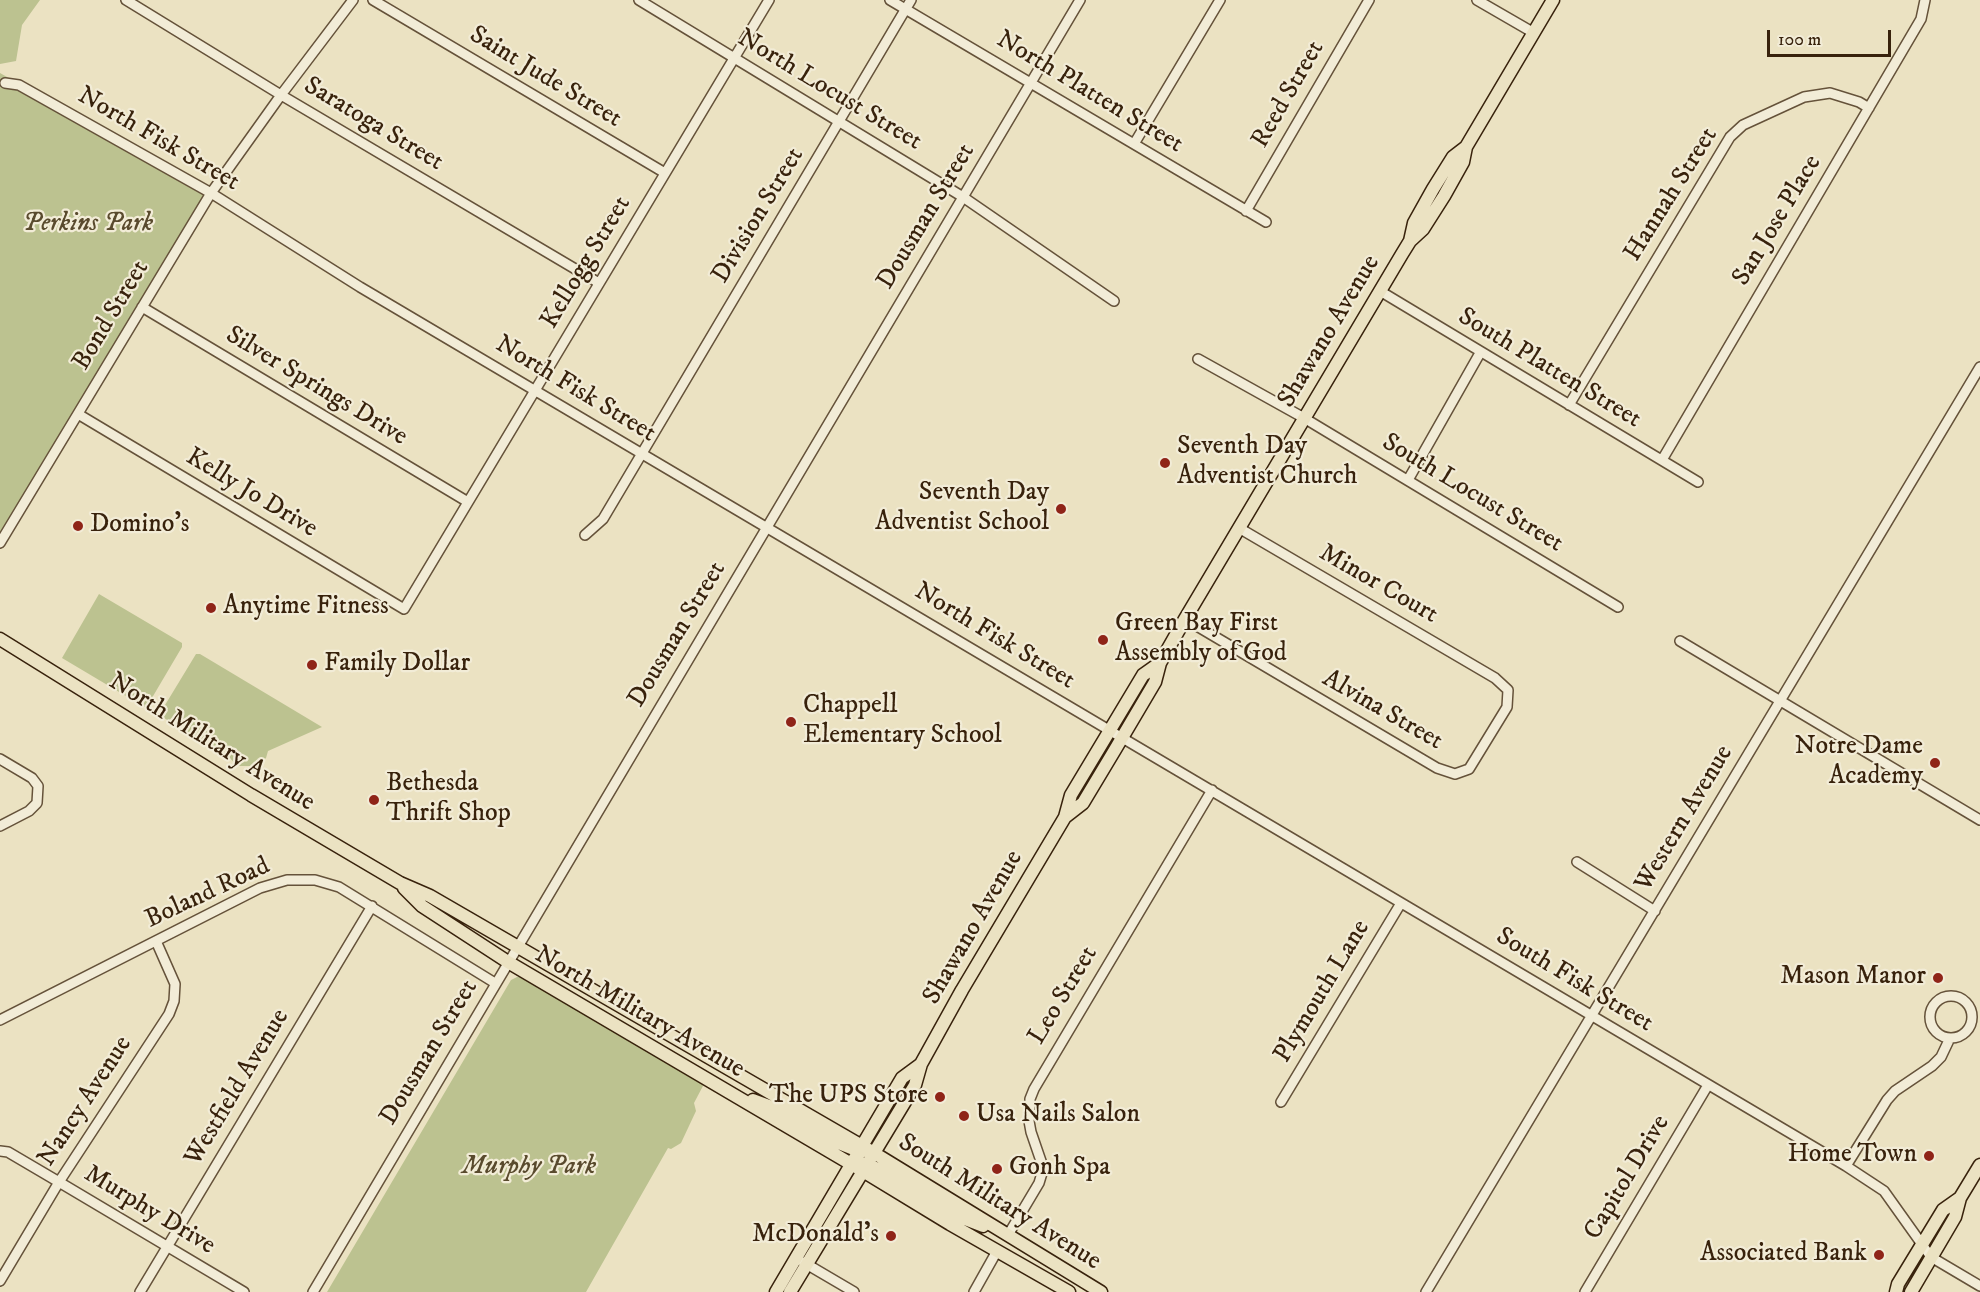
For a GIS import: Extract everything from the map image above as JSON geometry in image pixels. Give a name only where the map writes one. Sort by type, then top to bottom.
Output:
[{"type":"main road","name":"Shawano Avenue","points":[[1065,817],[1083,803],[1122,738],[1155,682],[1160,663],[1185,619],[1410,241],[1423,229],[1434,213],[1462,162],[1466,147],[1553,0]]},
{"type":"main road","name":"North Military Avenue","points":[[0,639],[250,795],[399,883],[430,896],[859,1148],[874,1153]]},
{"type":"main road","name":"Shawano Avenue","points":[[790,1292],[915,1085],[921,1064],[962,990],[1065,817],[1071,795],[1143,675],[1160,663]]},
{"type":"main road","name":"North Military Avenue","points":[[399,883],[422,906],[508,962],[850,1164],[865,1168]]},
{"type":"main road","name":"Shawano Avenue","points":[[776,1292],[902,1078],[921,1064]]},
{"type":"main road","points":[[730,1093],[788,1113],[832,1139],[859,1148]]},
{"type":"main road","name":"South Military Avenue","points":[[874,1153],[1101,1292]]},
{"type":"main road","points":[[1911,1292],[1956,1217],[1960,1198],[1980,1165]]},
{"type":"main road","name":"South Military Avenue","points":[[865,1168],[997,1251],[1069,1292]]},
{"type":"main road","points":[[865,1168],[881,1170],[952,1214],[1008,1235]]},
{"type":"main road","points":[[1896,1292],[1898,1284],[1944,1210],[1960,1198]]},
{"type":"street","name":"Saratoga Street","points":[[126,0],[281,95],[599,283]]},
{"type":"street","name":"Bond Street","points":[[0,543],[211,193],[353,0]]},
{"type":"street","name":"Saint Jude Street","points":[[373,0],[665,174]]},
{"type":"street","name":"North Locust Street","points":[[639,0],[963,197],[1114,301]]},
{"type":"street","name":"Kellogg Street","points":[[404,609],[769,0]]},
{"type":"street","name":"North Platten Street","points":[[890,0],[1266,222]]},
{"type":"street","name":"Division Street","points":[[585,535],[603,519],[911,0]]},
{"type":"street","name":"Dousman Street","points":[[313,1292],[1080,0]]},
{"type":"street","points":[[1134,144],[1220,0]]},
{"type":"street","name":"Reed Street","points":[[1246,211],[1369,0]]},
{"type":"street","points":[[1477,0],[1534,33]]},
{"type":"street","name":"San Jose Place","points":[[1662,460],[1921,19],[1925,0]]},
{"type":"street","name":"North Fisk Street","points":[[5,83],[19,85],[211,193],[360,288],[1122,738]]},
{"type":"street","name":"Hannah Street","points":[[1569,405],[1730,137],[1743,125],[1804,97],[1830,93],[1859,102],[1869,108]]},
{"type":"street","name":"South Platten Street","points":[[1380,291],[1698,482]]},
{"type":"street","name":"Silver Springs Drive","points":[[142,307],[468,502]]},
{"type":"street","points":[[1408,480],[1480,353]]},
{"type":"street","points":[[1198,359],[1304,418]]},
{"type":"street","name":"Western Avenue","points":[[1426,1292],[1980,367]]},
{"type":"street","name":"Kelly Jo Drive","points":[[78,414],[404,609]]},
{"type":"street","name":"South Locust Street","points":[[1304,418],[1618,607]]},
{"type":"street","name":"Minor Court","points":[[1239,528],[1495,678]]},
{"type":"street","name":"Alvina Street","points":[[1185,619],[1437,768],[1455,774],[1469,769],[1507,707],[1508,690],[1495,678]]},
{"type":"street","points":[[1680,641],[1980,820]]},
{"type":"street","name":"South Fisk Street","points":[[1122,738],[1708,1084],[1884,1191],[1931,1257],[1980,1286]]},
{"type":"street","points":[[0,759],[33,778],[38,786],[38,803],[29,811],[0,826]]},
{"type":"street","name":"Leo Street","points":[[1008,1235],[1039,1183],[1042,1173],[1042,1164],[1029,1121],[1030,1099],[1034,1089],[1212,790]]},
{"type":"street","points":[[1576,862],[1655,910]]},
{"type":"street","name":"Boland Road","points":[[0,1020],[261,888],[287,880],[315,880],[339,887],[495,983]]},
{"type":"street","name":"Plymouth Lane","points":[[1281,1102],[1401,903]]},
{"type":"street","name":"Westfield Avenue","points":[[140,1292],[372,906]]},
{"type":"street","name":"Nancy Avenue","points":[[0,1281],[59,1182],[168,1014],[174,1001],[175,984],[156,941]]},
{"type":"street","points":[[1846,1167],[1887,1100],[1941,1057],[1949,1042],[1963,1035],[1971,1024],[1972,1018],[1968,1005],[1963,1000],[1951,996],[1937,1001],[1930,1021],[1937,1033],[1949,1042]]},
{"type":"street","name":"Capitol Drive","points":[[1585,1292],[1708,1084]]},
{"type":"street","name":"Murphy Drive","points":[[0,1151],[8,1152],[244,1292]]},
{"type":"street","points":[[974,1292],[997,1251]]},
{"type":"street","points":[[796,1258],[854,1292]]},
{"type":"green space","points":[[0,0],[40,0],[22,25],[16,61],[0,64]]},
{"type":"green space","name":"Perkins Park","points":[[0,73],[211,193],[0,543]]},
{"type":"green space","points":[[99,594],[182,643],[182,647],[146,708],[62,658]]},
{"type":"green space","points":[[196,654],[200,654],[322,727],[268,751],[266,758],[259,764],[237,766],[229,757],[159,715]]},
{"type":"green space","name":"Murphy Park","points":[[522,977],[704,1084],[694,1103],[696,1111],[681,1143],[671,1149],[668,1148],[586,1292],[327,1292],[511,980]]},
{"type":"place","name":"Seventh Day Adventist Church","points":[[1165,463]]},
{"type":"place","name":"Seventh Day Adventist School","points":[[1061,509]]},
{"type":"place","name":"Domino's","points":[[78,526]]},
{"type":"place","name":"Anytime Fitness","points":[[211,608]]},
{"type":"place","name":"Green Bay First Assembly of God","points":[[1103,640]]},
{"type":"place","name":"Family Dollar","points":[[312,665]]},
{"type":"place","name":"Chappell Elementary School","points":[[791,722]]},
{"type":"place","name":"Notre Dame Academy","points":[[1935,763]]},
{"type":"place","name":"Bethesda Thrift Shop","points":[[374,800]]},
{"type":"place","name":"Mason Manor","points":[[1938,978]]},
{"type":"place","name":"The UPS Store","points":[[940,1097]]},
{"type":"place","name":"Usa Nails Salon","points":[[964,1116]]},
{"type":"place","name":"Home Town","points":[[1929,1156]]},
{"type":"place","name":"Gonh Spa","points":[[997,1169]]},
{"type":"place","name":"McDonald's","points":[[891,1236]]},
{"type":"place","name":"Associated Bank","points":[[1879,1255]]}]
